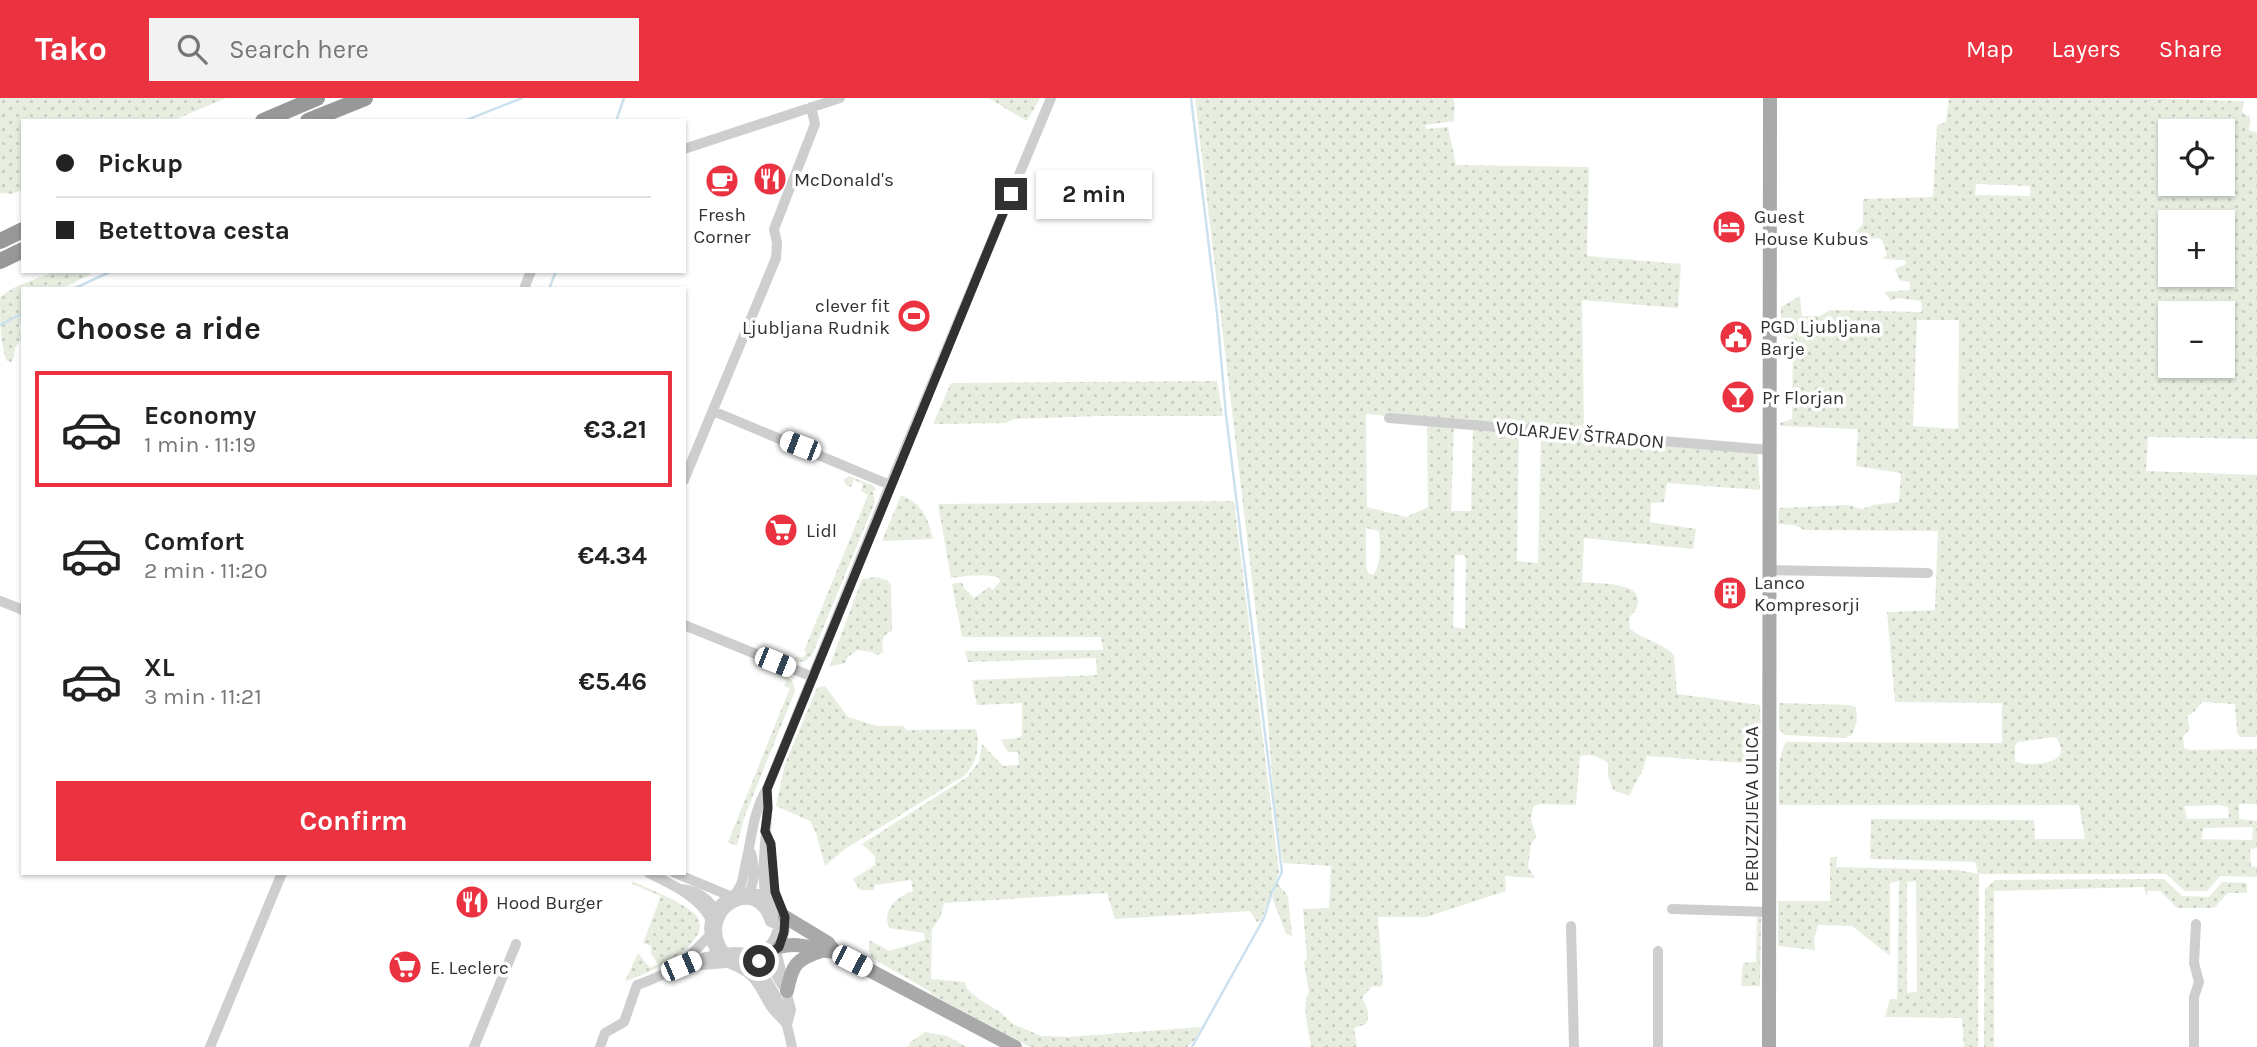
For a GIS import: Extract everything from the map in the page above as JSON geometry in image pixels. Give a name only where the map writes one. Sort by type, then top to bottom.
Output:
[{"type":"highway","points":[[268,119],[317,98]]},
{"type":"highway","points":[[313,119],[365,98]]},
{"type":"highway","points":[[0,241],[21,231]]},
{"type":"highway","points":[[0,261],[21,251]]},
{"type":"main road","name":"PERUZZIJEVA ULICA","points":[[1769,1047],[1770,98]]},
{"type":"main road","points":[[783,923],[807,936],[814,936],[828,943],[828,951]]},
{"type":"main road","points":[[772,951],[796,943],[828,951],[1015,1047]]},
{"type":"main road","points":[[787,990],[792,971],[799,961],[828,951]]},
{"type":"street","points":[[686,148],[840,98]]},
{"type":"street","points":[[681,966],[709,936],[715,915],[740,895],[756,812],[1051,98]]},
{"type":"street","points":[[686,475],[776,258],[774,229],[815,124],[811,107]]},
{"type":"street","points":[[713,411],[890,485]]},
{"type":"street","name":"VOLARJEV ŠTRADON","points":[[1389,418],[1770,450]]},
{"type":"street","points":[[1770,570],[1928,573]]},
{"type":"street","points":[[0,601],[21,609]]},
{"type":"street","points":[[686,626],[813,677]]},
{"type":"street","points":[[767,789],[763,867],[766,900],[783,923]]},
{"type":"street","points":[[750,963],[772,951],[783,923],[775,892],[771,844],[765,831]]},
{"type":"street","points":[[210,1047],[281,875]]},
{"type":"street","points":[[653,875],[680,889],[699,894],[710,902],[723,957]]},
{"type":"street","points":[[681,875],[758,903],[765,909],[770,922],[783,923]]},
{"type":"street","points":[[740,895],[766,900]]},
{"type":"street","points":[[1672,909],[1770,912]]},
{"type":"street","points":[[2194,1047],[2194,997],[2199,982],[2194,963],[2196,924]]},
{"type":"street","points":[[1571,926],[1574,1047]]},
{"type":"street","points":[[709,936],[723,957],[750,974],[770,1006],[787,1025]]},
{"type":"street","points":[[474,1047],[516,944]]},
{"type":"street","points":[[613,1047],[601,1045],[605,1033],[624,1022],[638,985],[681,966],[736,952],[745,955],[772,951]]},
{"type":"street","points":[[772,951],[787,990],[791,1010],[787,1025]]},
{"type":"street","points":[[1658,951],[1658,1047]]},
{"type":"street","points":[[723,957],[750,963],[760,970],[787,1025],[792,1047]]},
{"type":"shaded area","points":[[0,98],[226,98],[177,119],[21,119],[21,191],[11,194],[0,193]]},
{"type":"shaded area","points":[[988,98],[1040,98],[1027,121]]},
{"type":"shaded area","points":[[1195,98],[1453,98],[1454,121],[1425,125],[1426,129],[1448,127],[1456,165],[1589,167],[1587,256],[1681,264],[1678,308],[1582,300],[1584,433],[1366,414],[1367,507],[1406,517],[1428,507],[1427,426],[1454,424],[1451,511],[1471,511],[1473,428],[1519,430],[1517,561],[1538,563],[1541,433],[1754,452],[1758,455],[1760,490],[1667,483],[1664,502],[1651,503],[1650,522],[1696,529],[1693,549],[1584,538],[1582,582],[1625,587],[1637,595],[1637,607],[1629,617],[1630,629],[1674,655],[1677,694],[1760,705],[1761,732],[1755,735],[1759,741],[1758,764],[1647,756],[1629,796],[1613,790],[1608,776],[1608,763],[1595,756],[1580,756],[1576,805],[1538,804],[1533,807],[1531,819],[1536,837],[1531,844],[1528,867],[1535,878],[1505,876],[1506,891],[1426,917],[1378,917],[1383,984],[1380,987],[1372,986],[1362,998],[1368,1017],[1366,1024],[1354,1028],[1357,1047],[1311,1047],[1306,1011],[1309,992],[1304,962],[1307,958],[1303,909],[1329,908],[1331,866],[1283,863],[1275,812],[1266,699]],"holes":[[[1366,528],[1379,531],[1379,559],[1373,575],[1368,573],[1366,567]],[[1455,555],[1464,555],[1466,558],[1465,629],[1453,627]]]},
{"type":"shaded area","points":[[1949,98],[2242,101],[2242,111],[2250,116],[2249,130],[2257,133],[2257,439],[2148,437],[2146,471],[2257,475],[2257,737],[2240,737],[2237,733],[2235,704],[2202,702],[2187,716],[2190,729],[2183,737],[2184,748],[2190,750],[2257,749],[2257,804],[2239,804],[2239,819],[2257,821],[2257,848],[2250,849],[2251,866],[2257,867],[2257,877],[2220,876],[2207,891],[2185,891],[2166,874],[1979,874],[1975,862],[1870,859],[1871,819],[2034,820],[2035,839],[2085,839],[2079,805],[1779,805],[1779,764],[1786,742],[2002,743],[2002,703],[1895,702],[1887,612],[1935,610],[1938,531],[1804,530],[1795,525],[1778,524],[1779,508],[1848,505],[1862,509],[1899,502],[1901,473],[1856,466],[1858,429],[1780,426],[1780,423],[1792,419],[1793,340],[1781,336],[1781,307],[1800,296],[1802,316],[1820,316],[1830,310],[1922,312],[1921,301],[1897,298],[1891,301],[1884,292],[1910,290],[1910,282],[1899,280],[1895,269],[1906,264],[1905,260],[1883,259],[1887,254],[1882,240],[1878,238],[1860,240],[1859,246],[1851,247],[1852,236],[1863,224],[1863,199],[1933,197],[1937,125],[1946,122]],"holes":[[[1976,184],[2030,186],[2030,196],[1975,195]],[[1917,320],[1959,320],[1958,429],[1913,426]],[[2054,737],[2061,749],[2060,755],[2042,763],[2026,764],[2015,761],[2015,746],[2018,742]],[[2184,806],[2228,807],[2229,818],[2187,819]],[[2253,827],[2252,840],[2202,839],[2203,828]]]},
{"type":"shaded area","points":[[51,273],[91,274],[65,287],[21,287],[21,339],[11,362],[7,361],[2,339],[0,297],[17,286]]},
{"type":"shaded area","points":[[1217,381],[1223,416],[1098,416],[1014,419],[1006,423],[933,424],[951,383]]},
{"type":"shaded area","points":[[849,476],[874,486],[875,502],[812,655],[805,661],[797,662],[793,659],[797,656],[803,658],[807,652],[804,651],[868,495],[861,491],[863,484],[854,480],[851,487],[846,485],[844,480]]},
{"type":"shaded area","points":[[901,495],[914,502],[923,512],[933,539],[882,541]]},
{"type":"shaded area","points":[[1234,501],[1279,872],[1261,921],[1257,922],[1250,911],[1115,919],[1107,893],[944,903],[940,918],[932,929],[931,979],[965,982],[967,989],[1013,1024],[1041,1036],[1068,1037],[1201,1027],[1194,1041],[1187,1047],[1030,1047],[931,994],[872,958],[869,940],[889,951],[925,940],[924,933],[889,928],[887,921],[892,905],[913,891],[911,880],[875,885],[874,890],[860,890],[853,879],[875,865],[875,856],[862,844],[967,777],[979,762],[982,744],[1003,766],[1019,765],[1018,752],[1008,752],[1001,740],[1019,738],[1022,735],[1022,703],[977,705],[972,680],[1097,675],[1096,658],[968,662],[965,651],[1103,650],[1101,637],[962,637],[952,584],[962,582],[974,598],[989,587],[993,590],[1000,581],[998,577],[986,575],[951,578],[938,504]]},
{"type":"shaded area","points":[[876,577],[887,580],[891,585],[892,631],[884,637],[883,652],[877,655],[857,650],[845,663],[829,667],[862,579]]},
{"type":"shaded area","points":[[782,674],[792,680],[795,691],[744,818],[737,846],[728,842],[790,688],[784,686],[787,680],[781,677]]},
{"type":"shaded area","points":[[825,686],[848,717],[877,726],[903,726],[907,730],[976,729],[978,742],[975,760],[964,776],[845,849],[825,866],[810,821],[776,806],[785,764],[817,688]]},
{"type":"shaded area","points":[[1779,703],[1849,705],[1856,707],[1857,720],[1852,735],[1844,738],[1785,735],[1779,729]]},
{"type":"shaded area","points":[[1830,857],[1837,857],[1836,867],[1956,870],[1979,874],[1978,1047],[1964,1047],[1962,1018],[1885,1017],[1890,999],[1897,999],[1899,881],[1890,883],[1890,956],[1852,926],[1818,925],[1814,939],[1815,950],[1778,946],[1778,901],[1830,901]],"holes":[[[1916,881],[1917,992],[1907,993],[1907,882]]]},
{"type":"shaded area","points":[[2164,879],[2182,896],[2209,897],[2222,882],[2247,883],[2247,893],[2228,893],[2214,908],[2177,908],[2160,891],[2148,891],[2147,897],[2144,887],[1994,891],[1994,1047],[1984,1047],[1985,889],[1995,880]]},
{"type":"shaded area","points":[[632,881],[690,910],[700,924],[697,935],[689,946],[676,956],[647,973],[625,981],[638,953],[650,968],[658,964],[651,954],[651,946],[643,943],[661,896],[632,884]]},
{"type":"shaded area","points":[[1277,883],[1288,896],[1292,936],[1286,934],[1272,897]]},
{"type":"shaded area","points":[[1757,915],[1761,916],[1760,986],[1741,986],[1743,963],[1756,962]]},
{"type":"shaded area","points":[[925,1032],[947,1036],[967,1047],[907,1047]]},
{"type":"waterway","points":[[469,119],[522,98]]},
{"type":"waterway","points":[[617,119],[624,98]]},
{"type":"waterway","points":[[1191,98],[1217,313],[1226,415],[1282,872],[1264,918],[1192,1047]]},
{"type":"waterway","points":[[77,287],[108,273]]},
{"type":"waterway","points":[[550,287],[555,273]]},
{"type":"waterway","points":[[0,325],[21,314]]},
{"type":"place","name":"McDonald's","points":[[770,179]]},
{"type":"place","name":"Fresh Corner","points":[[722,181]]},
{"type":"place","name":"Guest House Kubus","points":[[1729,227]]},
{"type":"place","name":"clever fit Ljubljana Rudnik","points":[[914,316]]},
{"type":"place","name":"PGD Ljubljana Barje","points":[[1736,337]]},
{"type":"place","name":"Pr Florjan","points":[[1738,397]]},
{"type":"place","name":"Lidl","points":[[781,530]]},
{"type":"place","name":"Lanco Kompresorji","points":[[1730,593]]},
{"type":"place","name":"Hood Burger","points":[[472,902]]},
{"type":"place","name":"E. Leclerc","points":[[405,967]]},
{"type":"route","points":[[759,961],[779,947],[785,922],[775,892],[771,844],[765,831],[767,789],[1011,194]]}]
